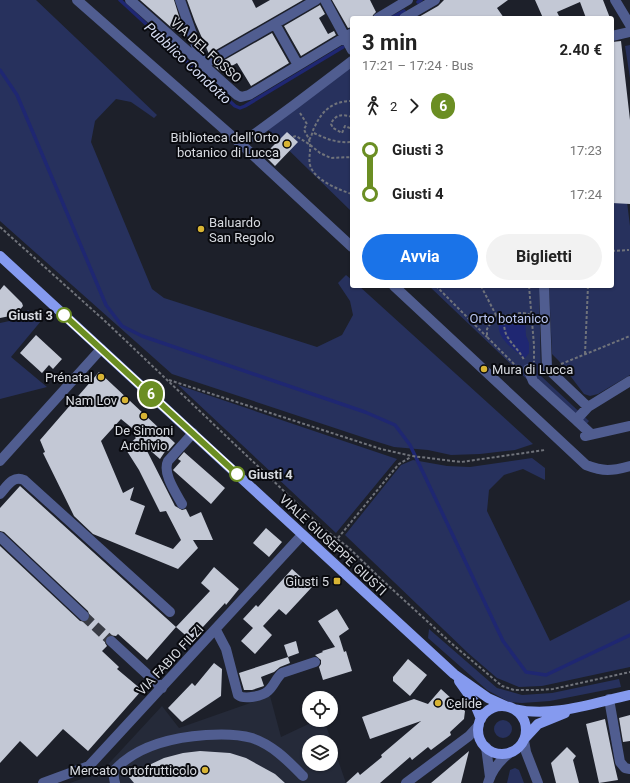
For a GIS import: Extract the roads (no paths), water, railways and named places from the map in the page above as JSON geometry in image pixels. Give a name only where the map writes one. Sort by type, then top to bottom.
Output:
[{"type":"main road","name":"VIALE GIUSEPPE GIUSTI","points":[[0,256],[454,674],[488,698],[510,707]]},
{"type":"main road","name":"VIALE GIUSEPPE GIUSTI","points":[[454,674],[474,702],[480,722]]},
{"type":"main road","points":[[585,705],[538,724],[531,730],[516,750],[506,754],[495,753],[486,747],[480,737],[480,722],[485,714],[495,707],[510,707],[529,711],[554,711],[630,695]]},
{"type":"main road","points":[[510,707],[518,712],[525,724],[526,731],[524,739]]},
{"type":"street","points":[[77,0],[241,144],[350,245]]},
{"type":"street","name":"VIA DEL FOSSO","points":[[130,0],[241,97],[249,95],[298,65],[350,44]]},
{"type":"street","points":[[180,0],[203,65],[316,0]]},
{"type":"street","points":[[325,0],[350,44]]},
{"type":"street","points":[[384,16],[435,0]]},
{"type":"street","points":[[615,0],[630,25]]},
{"type":"street","points":[[275,24],[298,65]]},
{"type":"street","points":[[614,36],[630,32]]},
{"type":"street","points":[[241,144],[350,63]]},
{"type":"street","points":[[396,288],[586,465],[599,470],[614,470],[630,466]]},
{"type":"street","points":[[544,288],[547,368],[588,407]]},
{"type":"street","points":[[0,461],[101,349]]},
{"type":"street","points":[[528,369],[533,381],[576,420],[588,435],[630,426]]},
{"type":"street","points":[[576,420],[588,407],[630,381]]},
{"type":"street","points":[[182,504],[166,471],[166,466],[168,461],[193,433]]},
{"type":"street","points":[[0,494],[11,481],[20,478],[24,480],[170,612]]},
{"type":"street","name":"VIA FABIO FILZI","points":[[44,783],[89,766],[302,535]]},
{"type":"street","points":[[0,537],[84,616]]},
{"type":"street","points":[[216,630],[226,649],[238,695],[241,698],[252,697],[268,691],[282,673],[315,662]]},
{"type":"street","points":[[111,641],[162,688]]},
{"type":"street","points":[[609,699],[620,762],[625,768],[630,769]]},
{"type":"street","points":[[406,783],[469,736],[480,722]]},
{"type":"street","points":[[115,783],[113,777],[114,771],[129,757],[140,751],[172,740],[205,735],[235,736],[263,742],[278,752],[303,776]]},
{"type":"street","points":[[524,739],[526,752],[538,783]]},
{"type":"street","points":[[486,747],[489,780]]},
{"type":"street","points":[[489,780],[496,765],[502,758],[511,752]]},
{"type":"waterway","name":"Pubblico Condotto","points":[[120,0],[235,106],[240,108],[343,47]]},
{"type":"waterway","name":"Pubblico Condotto","points":[[395,16],[404,11]]},
{"type":"waterway","points":[[0,70],[17,95],[106,305],[122,326],[142,336],[365,412],[395,425],[410,445],[503,641],[526,672],[546,675],[630,635]]},
{"type":"tunnel","points":[[84,616],[111,641]]},
{"type":"place","name":"Biblioteca dell'Orto botanico di Lucca","points":[[287,144]]},
{"type":"place","name":"Baluardo San Regolo","points":[[201,229]]},
{"type":"place","name":"Giusti 3","points":[[64,315]]},
{"type":"place","name":"Mura di Lucca","points":[[484,369]]},
{"type":"place","name":"Prénatal","points":[[101,377]]},
{"type":"place","name":"Nam Lov","points":[[125,400]]},
{"type":"place","name":"De Simoni Archivio","points":[[144,416]]},
{"type":"place","name":"Giusti 4","points":[[237,474]]},
{"type":"place","name":"Giusti 5","points":[[337,581]]},
{"type":"place","name":"Celide","points":[[438,703]]},
{"type":"place","name":"Mercato ortofrutticolo","points":[[205,770]]},
{"type":"park label","name":"Orto botanico","points":[[509,318]]}]
